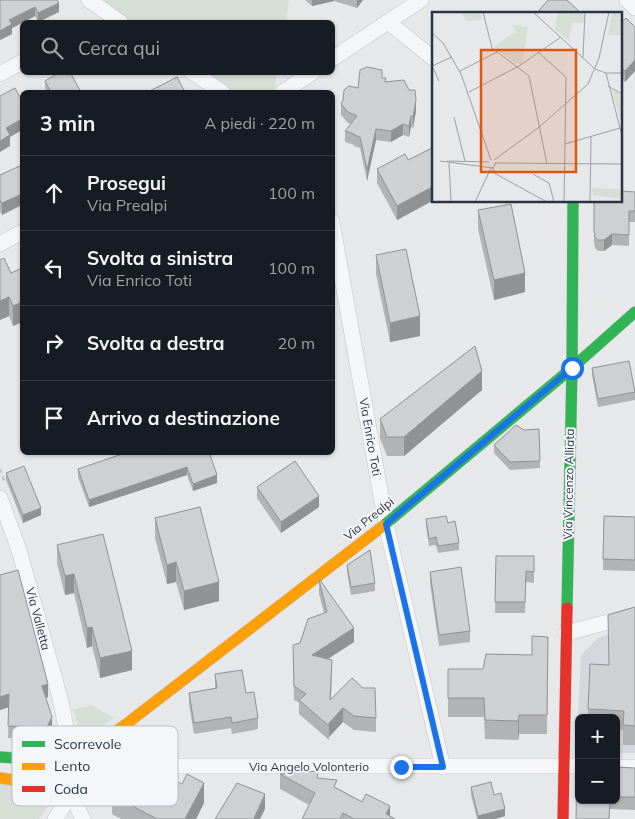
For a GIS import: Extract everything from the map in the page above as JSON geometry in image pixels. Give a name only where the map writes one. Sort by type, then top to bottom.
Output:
[{"type":"street","points":[[89,0],[110,20]]},
{"type":"street","points":[[335,57],[420,0]]},
{"type":"street","points":[[627,0],[635,8]]},
{"type":"street","points":[[388,22],[432,57]]},
{"type":"street","points":[[0,74],[20,63]]},
{"type":"street","points":[[196,75],[219,90]]},
{"type":"street","points":[[286,90],[308,75]]},
{"type":"street","name":"Via Vincenzo Alliata","points":[[563,819],[571,766],[566,633],[572,368],[573,202]]},
{"type":"street","points":[[0,244],[20,233]]},
{"type":"street","name":"Via Enrico Toti","points":[[335,239],[386,524],[443,767]]},
{"type":"street","name":"Via Prealpi","points":[[123,726],[386,524],[572,368],[635,312]]},
{"type":"street","name":"Via Valletta","points":[[0,498],[19,550],[60,698],[66,726]]},
{"type":"street","points":[[566,633],[635,615]]},
{"type":"street","name":"Via Angelo Volonterio","points":[[178,766],[571,766]]},
{"type":"street","points":[[620,767],[635,767]]},
{"type":"street","points":[[55,819],[66,806]]},
{"type":"street","points":[[77,806],[83,819]]},
{"type":"shaded area","points":[[100,0],[289,0],[286,20],[128,20]]},
{"type":"shaded area","points":[[203,75],[277,75],[274,90],[228,90]]},
{"type":"shaded area","points":[[635,626],[635,753],[620,753],[620,714],[578,714],[581,655],[598,638]]},
{"type":"shaded area","points":[[92,705],[114,718],[102,726],[80,726],[78,725],[73,710]]},
{"type":"shaded area","points":[[0,782],[12,784],[12,806],[47,806],[39,819],[0,819]]},
{"type":"building","points":[[0,0],[57,0],[59,3],[38,13],[35,7],[9,20],[12,24],[0,31]]},
{"type":"building","points":[[548,0],[567,0],[580,12],[538,12]]},
{"type":"building","points":[[626,18],[635,27],[635,60],[625,71],[622,68],[622,22]]},
{"type":"building","points":[[367,67],[382,70],[382,78],[386,78],[385,82],[404,80],[409,90],[415,90],[416,100],[413,117],[411,116],[409,126],[403,124],[391,131],[376,129],[367,170],[360,137],[345,131],[357,116],[348,112],[341,104],[344,90],[349,86],[358,88],[360,70]]},
{"type":"building","points":[[55,75],[72,75],[80,90],[50,90],[45,81]]},
{"type":"building","points":[[177,77],[184,90],[152,90]]},
{"type":"building","points":[[15,88],[20,97],[20,120],[6,128],[10,135],[0,141],[0,96]]},
{"type":"building","points":[[432,148],[432,187],[397,206],[377,169],[405,154],[408,160]]},
{"type":"building","points":[[20,166],[20,195],[2,203],[0,200],[0,175]]},
{"type":"building","points":[[622,191],[635,192],[635,211],[629,211],[629,235],[612,234],[604,240],[598,240],[595,237],[594,202],[622,202]]},
{"type":"building","points":[[511,204],[525,273],[494,280],[478,210]]},
{"type":"building","points":[[406,249],[420,316],[390,323],[376,255]]},
{"type":"building","points":[[4,258],[11,273],[20,269],[20,303],[13,306],[9,297],[0,301],[0,260]]},
{"type":"building","points":[[475,346],[482,371],[404,437],[387,437],[380,419]]},
{"type":"building","points":[[629,361],[635,392],[598,399],[592,368]]},
{"type":"building","points":[[516,425],[524,430],[539,429],[540,461],[510,462],[494,445]]},
{"type":"building","points":[[119,455],[210,455],[217,475],[193,484],[187,467],[89,500],[78,469]]},
{"type":"building","points":[[295,461],[319,496],[281,522],[257,487]]},
{"type":"building","points":[[24,466],[41,508],[23,515],[6,473]]},
{"type":"building","points":[[200,507],[219,582],[184,591],[176,562],[167,565],[155,518]]},
{"type":"building","points":[[446,516],[448,523],[455,521],[459,543],[438,546],[436,537],[429,539],[426,519]]},
{"type":"building","points":[[604,516],[635,517],[635,560],[603,559]]},
{"type":"building","points":[[103,534],[132,651],[100,658],[92,627],[87,628],[74,574],[65,576],[57,545]]},
{"type":"building","points":[[370,550],[375,583],[351,587],[347,565]]},
{"type":"building","points":[[496,556],[534,556],[534,572],[526,571],[525,602],[495,602]]},
{"type":"building","points":[[461,567],[470,631],[439,635],[430,572]]},
{"type":"building","points":[[18,570],[48,684],[42,686],[52,717],[48,726],[8,726],[9,694],[0,697],[0,575]]},
{"type":"building","points":[[319,580],[354,628],[312,655],[332,660],[330,700],[352,678],[363,688],[375,688],[376,718],[354,716],[343,708],[329,723],[329,726],[299,700],[306,694],[294,686],[293,645],[300,643],[308,619],[327,612]]},
{"type":"building","points":[[635,607],[635,726],[623,725],[624,711],[588,709],[590,664],[609,665],[608,615]]},
{"type":"building","points":[[532,636],[548,637],[547,715],[519,715],[518,721],[485,720],[484,698],[448,698],[448,669],[483,669],[486,654],[532,655]]},
{"type":"building","points":[[242,670],[246,693],[254,692],[258,718],[232,723],[231,717],[194,723],[189,693],[217,688],[215,674]]},
{"type":"building","points":[[620,767],[635,768],[635,797],[620,797]]},
{"type":"building","points":[[318,771],[317,778],[337,780],[334,787],[362,802],[366,794],[390,806],[386,814],[395,819],[354,819],[343,813],[340,819],[302,819],[315,793],[280,774]]},
{"type":"building","points":[[187,774],[204,783],[185,819],[157,819],[133,806],[178,806],[178,782],[182,784]]},
{"type":"building","points":[[491,782],[494,795],[501,793],[505,809],[478,816],[471,787]]},
{"type":"building","points":[[237,783],[265,794],[254,818],[256,819],[215,819]]},
{"type":"building","points":[[576,804],[610,804],[609,819],[576,819]]},
{"type":"traffic: fast","points":[[567,608],[573,202]]},
{"type":"traffic: fast","points":[[383,526],[572,368],[635,312]]},
{"type":"traffic: fast","points":[[0,757],[12,758]]},
{"type":"traffic: slow","points":[[124,726],[383,526]]},
{"type":"traffic: slow","points":[[0,778],[12,780]]},
{"type":"traffic: jam","points":[[563,819],[567,608]]},
{"type":"route","points":[[401,767],[443,767],[386,524],[572,368]]}]
